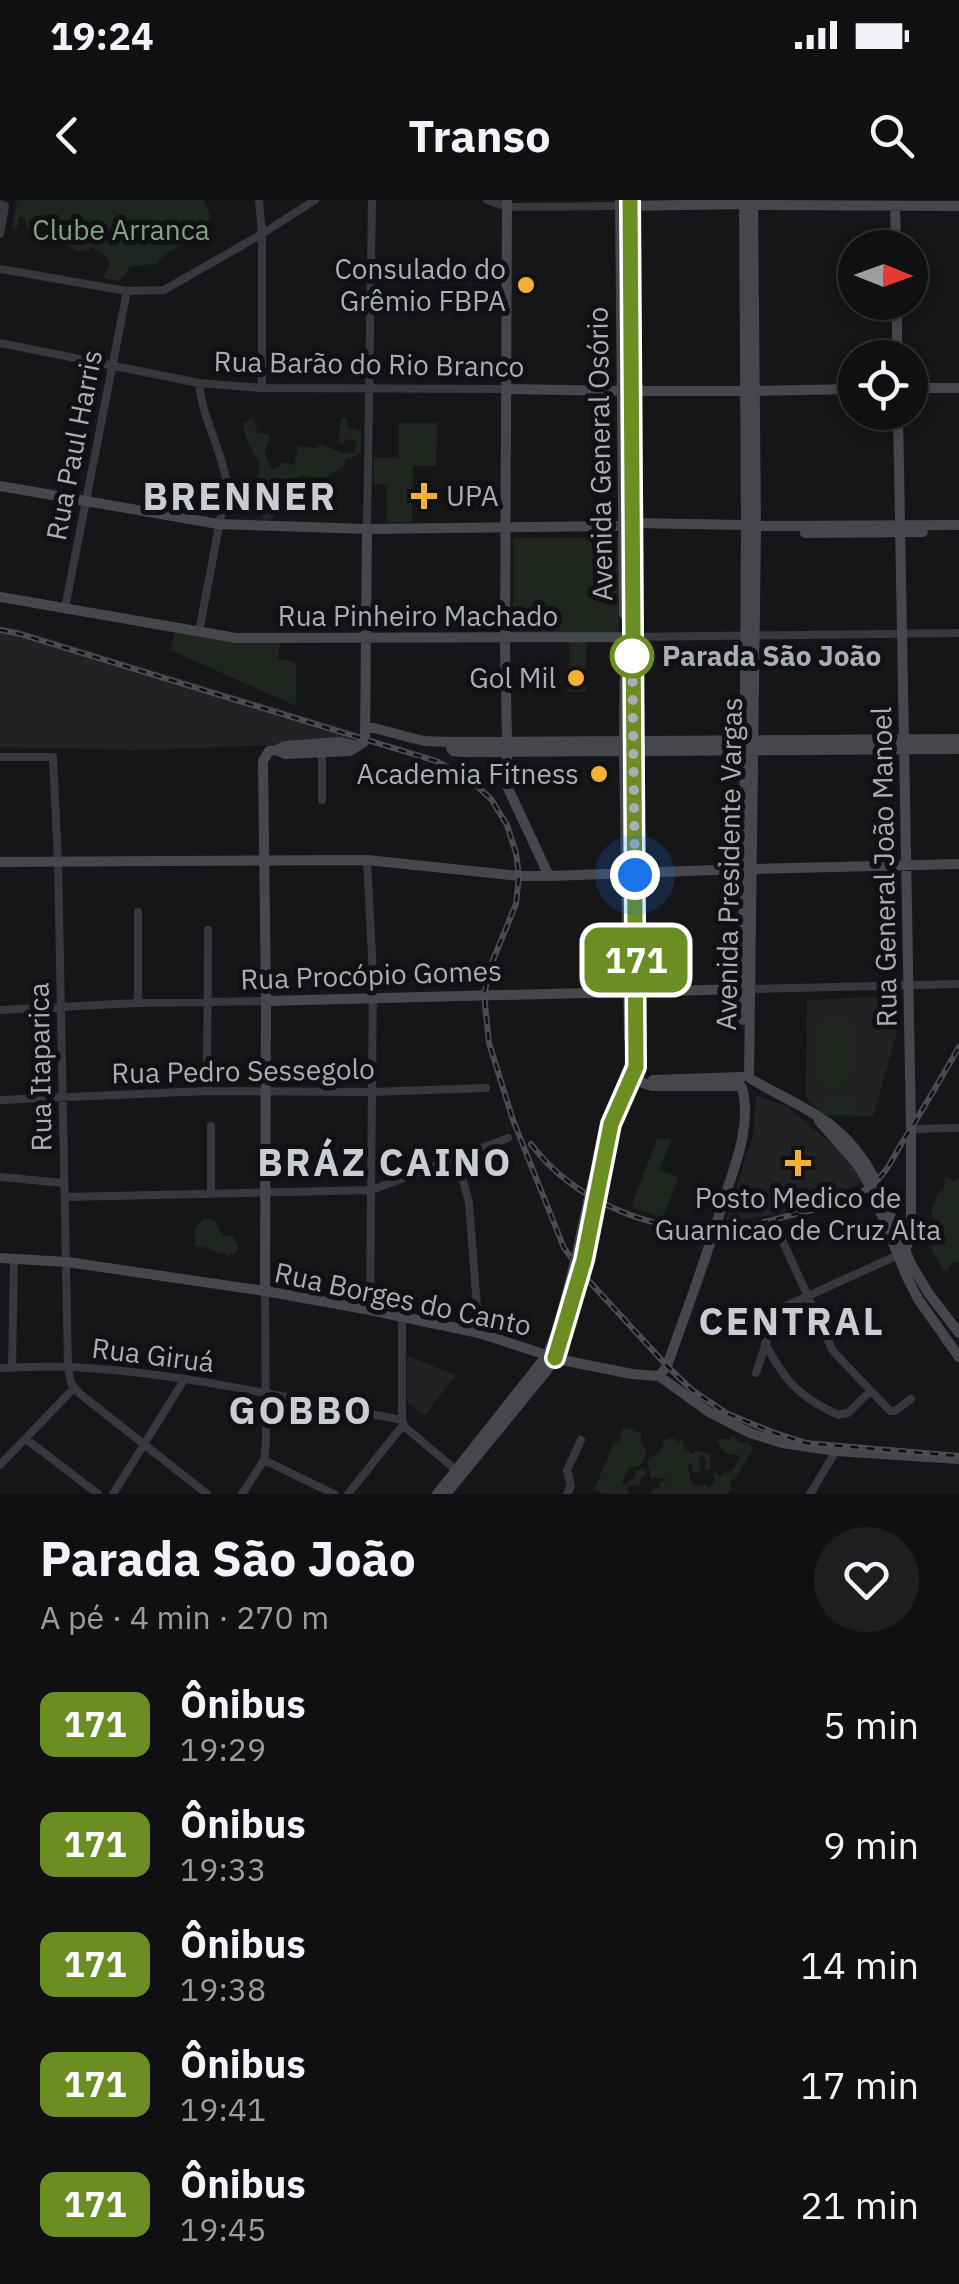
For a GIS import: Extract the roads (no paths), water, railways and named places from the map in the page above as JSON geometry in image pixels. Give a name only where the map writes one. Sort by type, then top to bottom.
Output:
[{"type":"main road","name":"Avenida Presidente Vargas","points":[[658,1376],[666,1366],[715,1229],[741,1144],[745,1100],[749,202]]},
{"type":"main road","points":[[625,203],[959,206]]},
{"type":"main road","name":"Avenida General Osório","points":[[551,1356],[581,1257],[602,1150],[630,1076],[633,990],[625,526],[625,203]]},
{"type":"main road","points":[[895,203],[896,230]]},
{"type":"main road","points":[[507,204],[507,786],[548,876]]},
{"type":"main road","name":"Rua Barão do Rio Branco","points":[[506,389],[838,388]]},
{"type":"main road","points":[[928,388],[959,388]]},
{"type":"main road","name":"Rua General João Manoel","points":[[898,430],[911,1129],[910,1236],[902,1252]]},
{"type":"main road","points":[[0,486],[218,524],[367,529],[956,528]]},
{"type":"main road","points":[[270,754],[350,751],[365,741],[367,529]]},
{"type":"main road","name":"Rua Pinheiro Machado","points":[[0,597],[236,638],[628,637]]},
{"type":"main road","points":[[366,726],[424,741],[507,746],[904,744],[959,739]]},
{"type":"main road","points":[[270,754],[285,746],[310,743],[350,742],[358,746]]},
{"type":"main road","points":[[904,744],[959,749]]},
{"type":"main road","points":[[265,1291],[264,859],[270,754]]},
{"type":"main road","points":[[0,862],[367,860],[519,876],[959,864]]},
{"type":"main road","name":"Rua Procópio Gomes","points":[[266,1002],[747,989]]},
{"type":"main road","points":[[630,1076],[649,1082],[746,1082],[789,1098],[837,1128],[861,1161],[902,1252],[959,1357]]},
{"type":"main road","name":"Rua Borges do Canto","points":[[0,1258],[67,1262],[370,1310],[479,1333],[551,1356],[658,1376],[709,1412],[750,1433],[782,1443],[836,1451],[959,1459]]},
{"type":"main road","points":[[924,1296],[959,1332]]},
{"type":"main road","points":[[446,1494],[456,1470],[551,1356]]},
{"type":"main road","points":[[446,1494],[551,1356]]},
{"type":"street","points":[[260,200],[262,388]]},
{"type":"street","points":[[0,270],[127,291],[164,290],[316,200]]},
{"type":"street","points":[[367,529],[372,200]]},
{"type":"street","points":[[487,200],[507,204],[625,203]]},
{"type":"street","points":[[0,234],[2,205]]},
{"type":"street","name":"Rua Paul Harris","points":[[65,608],[127,291]]},
{"type":"street","name":"Rua Barão do Rio Branco","points":[[0,343],[200,383],[262,388],[506,389]]},
{"type":"street","points":[[199,632],[228,484],[200,398],[200,383]]},
{"type":"street","name":"Rua Pinheiro Machado","points":[[628,637],[959,633]]},
{"type":"street","points":[[322,754],[322,800]]},
{"type":"street","name":"Rua Itaparica","points":[[0,757],[54,757],[69,1372]]},
{"type":"street","points":[[367,860],[374,974],[370,1310]]},
{"type":"street","points":[[138,912],[138,1003]]},
{"type":"street","points":[[206,1092],[208,930]]},
{"type":"street","name":"Rua Procópio Gomes","points":[[747,989],[959,984]]},
{"type":"street","name":"Rua Procópio Gomes","points":[[0,1010],[266,1002]]},
{"type":"street","name":"Rua Pedro Sessegolo","points":[[0,1100],[486,1088]]},
{"type":"street","points":[[211,1193],[212,1126]]},
{"type":"street","points":[[911,1129],[959,1128]]},
{"type":"street","points":[[65,1197],[372,1190],[508,1138]]},
{"type":"street","points":[[457,1158],[469,1202],[479,1333]]},
{"type":"street","points":[[0,1178],[64,1183]]},
{"type":"street","points":[[782,1240],[832,1351],[893,1412],[911,1399]]},
{"type":"street","points":[[756,1372],[776,1310],[902,1252]]},
{"type":"street","points":[[12,1368],[14,1260]]},
{"type":"street","points":[[242,1494],[264,1460],[265,1291]]},
{"type":"street","points":[[348,1494],[403,1422],[402,1317]]},
{"type":"street","points":[[765,1342],[795,1389],[838,1416],[848,1413],[870,1391]]},
{"type":"street","name":"Rua Giruá","points":[[0,1368],[132,1373],[403,1422],[456,1470]]},
{"type":"street","points":[[69,1372],[74,1388],[207,1494]]},
{"type":"street","points":[[114,1494],[184,1380]]},
{"type":"street","points":[[0,1465],[74,1388]]},
{"type":"street","points":[[26,1439],[98,1494]]},
{"type":"street","points":[[566,1494],[571,1486],[567,1470],[581,1440]]},
{"type":"street","points":[[810,1494],[836,1451]]},
{"type":"street","points":[[264,1460],[334,1494]]},
{"type":"railway","points":[[0,630],[436,761],[468,778],[491,799],[507,825],[519,876],[516,904],[484,994],[489,1043],[513,1120],[564,1248],[667,1366],[692,1390],[726,1413],[806,1443],[959,1456]]},
{"type":"railway","points":[[531,1144],[570,1183],[646,1220],[701,1229],[754,1225],[840,1202],[871,1186],[888,1167],[959,1047]]},
{"type":"place","name":"Consulado do Grêmio FBPA","points":[[526,285]]},
{"type":"place","name":"UPA","points":[[424,496]]},
{"type":"place","name":"Parada São João","points":[[632,656]]},
{"type":"place","name":"Gol Mil","points":[[576,678]]},
{"type":"place","name":"Academia Fitness","points":[[599,774]]},
{"type":"place","name":"Posto Medico de Guarnicao de Cruz Alta","points":[[798,1163]]},
{"type":"district","name":"BRENNER","points":[[240,497]]},
{"type":"district","name":"BRÁZ CAINO","points":[[385,1163]]},
{"type":"district","name":"CENTRAL","points":[[792,1322]]},
{"type":"district","name":"GOBBO","points":[[301,1411]]},
{"type":"park label","name":"Clube Arranca","points":[[121,230]]}]
